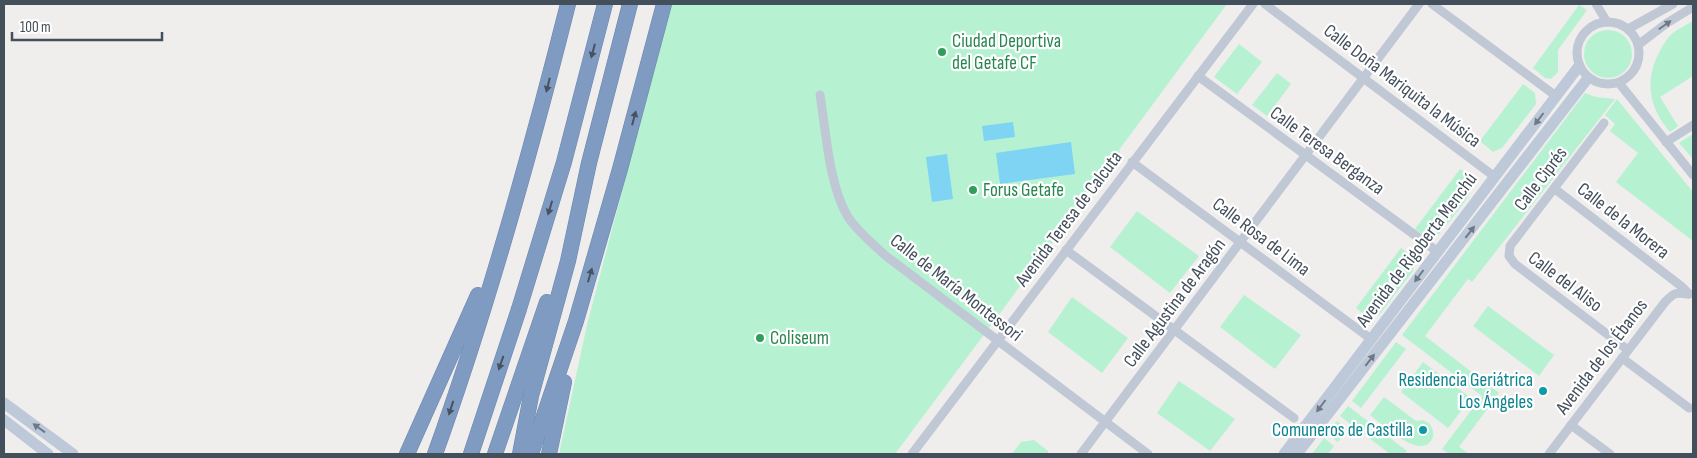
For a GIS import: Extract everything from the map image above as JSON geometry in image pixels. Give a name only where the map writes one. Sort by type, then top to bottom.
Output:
[{"type":"highway","points":[[435,454],[486,299],[514,206],[545,97],[568,4]]},
{"type":"highway","points":[[470,454],[519,309],[564,162],[605,4]]},
{"type":"highway","points":[[520,454],[531,396],[568,261],[589,163],[630,4]]},
{"type":"highway","points":[[531,454],[576,321],[620,169],[664,4]]},
{"type":"highway","points":[[495,454],[543,314],[589,163]]},
{"type":"highway","points":[[407,454],[477,298],[514,206]]},
{"type":"highway","points":[[549,454],[576,321]]},
{"type":"street","name":"Avenida Teresa de Calcuta","points":[[912,454],[1252,4]]},
{"type":"street","name":"Calle Doña Mariquita la Música","points":[[1265,4],[1495,177]]},
{"type":"street","name":"Calle Agustina de Aragón","points":[[1081,454],[1419,4]]},
{"type":"street","points":[[1432,4],[1556,96]]},
{"type":"street","points":[[1596,4],[1607,22]]},
{"type":"street","points":[[1628,29],[1673,4]]},
{"type":"street","points":[[1638,45],[1667,23],[1693,7]]},
{"type":"street","points":[[1607,22],[1618,24],[1628,29],[1638,45],[1639,54],[1633,72],[1619,83],[1603,85],[1588,78],[1579,66],[1577,51],[1581,37],[1588,29],[1597,24],[1607,22]]},
{"type":"street","name":"Avenida de Rigoberta Menchú","points":[[1284,454],[1579,66]]},
{"type":"street","name":"Calle Teresa Berganza","points":[[1198,76],[1438,252]]},
{"type":"street","name":"Avenida de Rigoberta Menchú","points":[[1298,454],[1588,78]]},
{"type":"street","points":[[1619,83],[1693,175]]},
{"type":"street","name":"Calle de María Montessori","points":[[820,95],[836,186],[848,217],[858,229],[886,256],[1148,454]]},
{"type":"street","name":"Calle Ciprés","points":[[1509,256],[1510,246],[1604,123]]},
{"type":"street","points":[[1666,142],[1693,125]]},
{"type":"street","name":"Calle Rosa de Lima","points":[[1132,162],[1371,340]]},
{"type":"street","name":"Calle de la Morera","points":[[1555,189],[1681,286],[1691,296]]},
{"type":"street","points":[[1066,250],[1294,418]]},
{"type":"street","name":"Calle del Aliso","points":[[1509,256],[1515,264],[1628,350]]},
{"type":"street","name":"Avenida de los Ébanos","points":[[1549,454],[1669,298],[1673,294],[1679,293],[1691,296]]},
{"type":"street","points":[[1622,358],[1689,408]]},
{"type":"street","points":[[4,403],[72,454]]},
{"type":"street","points":[[4,420],[48,454]]},
{"type":"street","points":[[1571,425],[1610,454]]},
{"type":"green space","points":[[671,4],[1227,4],[1119,150],[1120,152],[895,454],[559,454],[587,325]]},
{"type":"green space","points":[[1579,5],[1587,10],[1558,50],[1558,72],[1551,79],[1545,78],[1533,68]]},
{"type":"green space","points":[[1693,21],[1693,76],[1660,97],[1678,126],[1670,132],[1653,102],[1651,92],[1652,71],[1668,38],[1675,31]]},
{"type":"green space","points":[[1603,30],[1613,30],[1625,37],[1632,49],[1632,59],[1625,71],[1613,78],[1603,78],[1595,74],[1588,67],[1584,59],[1584,49],[1588,41],[1595,34]]},
{"type":"green space","points":[[1239,44],[1262,62],[1237,94],[1214,77]]},
{"type":"green space","points":[[1277,73],[1291,84],[1267,116],[1252,105]]},
{"type":"green space","points":[[1523,84],[1535,93],[1536,104],[1502,148],[1493,152],[1480,141]]},
{"type":"green space","points":[[1585,93],[1596,97],[1615,99],[1472,282],[1468,279],[1425,336],[1499,393],[1459,447],[1469,454],[1449,454],[1442,449],[1482,396],[1402,335]]},
{"type":"green space","points":[[1617,99],[1693,192],[1693,241],[1616,182],[1638,153],[1610,131],[1615,124],[1605,115]]},
{"type":"green space","points":[[1693,134],[1693,159],[1679,143]]},
{"type":"green space","points":[[1460,169],[1472,178],[1472,188],[1459,209],[1438,235],[1433,239],[1428,239],[1415,229]]},
{"type":"green space","points":[[1137,211],[1199,256],[1170,293],[1110,247]]},
{"type":"green space","points":[[1401,248],[1413,257],[1413,271],[1379,315],[1369,318],[1356,308]]},
{"type":"green space","points":[[1244,295],[1301,335],[1275,369],[1220,327]]},
{"type":"green space","points":[[1072,297],[1128,338],[1102,373],[1048,332]]},
{"type":"green space","points":[[1488,306],[1554,355],[1539,376],[1473,326]]},
{"type":"green space","points":[[1396,342],[1406,349],[1361,408],[1352,401]]},
{"type":"green space","points":[[1423,362],[1471,398],[1448,428],[1401,392]]},
{"type":"green space","points":[[1179,381],[1235,419],[1210,451],[1157,413]]},
{"type":"green space","points":[[1384,397],[1416,421],[1423,420],[1430,424],[1433,434],[1429,443],[1423,446],[1407,442],[1370,415]]},
{"type":"green space","points":[[1348,406],[1407,451],[1404,454],[1390,454],[1340,416]]},
{"type":"green space","points":[[1337,421],[1348,429],[1338,442],[1327,434]]},
{"type":"green space","points":[[1324,438],[1334,446],[1328,454],[1312,454]]},
{"type":"green space","points":[[1034,440],[1048,451],[1048,454],[1012,454],[1021,442]]},
{"type":"water","points":[[1013,122],[1015,137],[984,141],[982,126]]},
{"type":"water","points":[[1071,142],[1075,174],[1000,184],[996,153]]},
{"type":"water","points":[[947,154],[953,199],[932,202],[926,157]]},
{"type":"place","name":"Ciudad Deportiva del Getafe CF","points":[[942,52]]},
{"type":"place","name":"Forus Getafe","points":[[973,190]]},
{"type":"place","name":"Coliseum","points":[[760,338]]},
{"type":"place","name":"Residencia Geriátrica Los Ángeles","points":[[1543,391]]},
{"type":"place","name":"Comuneros de Castilla","points":[[1423,430]]}]
